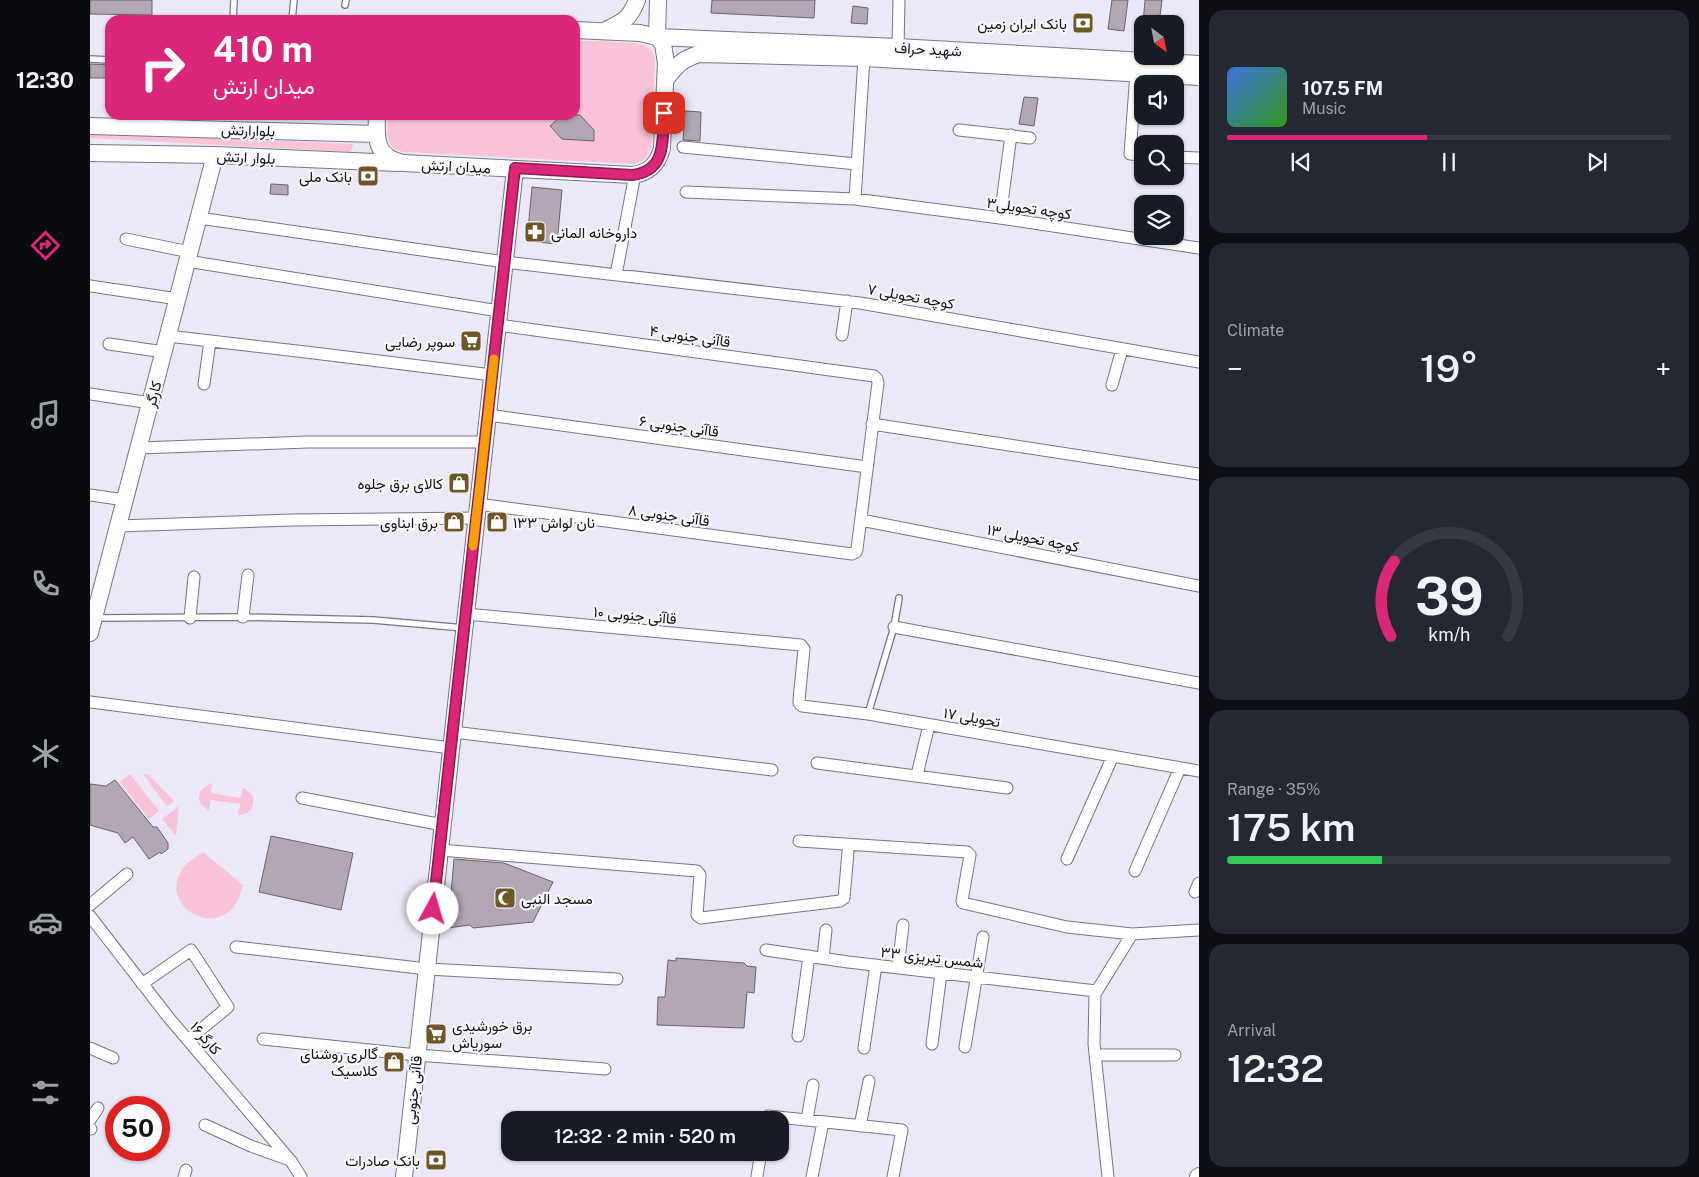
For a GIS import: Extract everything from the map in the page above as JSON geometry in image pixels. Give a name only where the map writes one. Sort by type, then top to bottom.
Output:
[{"type":"main road","points":[[603,31],[623,23],[632,11],[636,0]]},
{"type":"main road","points":[[640,0],[648,5],[657,0],[657,38]]},
{"type":"main road","points":[[580,30],[640,33],[657,38],[663,44],[666,54],[666,79],[660,156],[648,170],[635,174]]},
{"type":"main road","name":"شهید حراف","points":[[657,38],[749,48],[898,47],[1199,64]]},
{"type":"main road","points":[[666,79],[681,61],[686,58],[699,54],[749,48],[864,58],[1199,78]]},
{"type":"main road","name":"میدان ارتش","points":[[377,120],[376,134],[380,150],[394,162],[635,174]]},
{"type":"main road","name":"بلوارارتش","points":[[90,126],[376,134]]},
{"type":"main road","name":"بلوار ارتش","points":[[90,153],[215,155],[403,163]]},
{"type":"main road","name":"کارگر","points":[[92,626],[96,591],[118,526],[215,155]]},
{"type":"main road","name":"قاآنی جنوبی","points":[[404,1177],[515,168]]},
{"type":"street","points":[[898,47],[899,0]]},
{"type":"street","points":[[855,199],[864,58]]},
{"type":"street","points":[[1134,154],[1130,154],[1136,73]]},
{"type":"street","points":[[959,130],[1030,138]]},
{"type":"street","points":[[1000,218],[1011,136]]},
{"type":"street","points":[[683,148],[857,164]]},
{"type":"street","points":[[1184,157],[1199,158]]},
{"type":"street","points":[[616,275],[635,174]]},
{"type":"street","name":"کوچه تحویلی۳","points":[[686,192],[855,199],[1000,218],[1199,248]]},
{"type":"street","name":"کوچه تحویلی ۷","points":[[199,218],[505,262],[847,301],[1199,362]]},
{"type":"street","name":"قاآنی جنوبی ۴","points":[[126,239],[189,256],[498,318],[874,376],[878,382],[872,424]]},
{"type":"street","points":[[90,286],[178,299]]},
{"type":"street","points":[[842,335],[847,301]]},
{"type":"street","points":[[204,384],[210,341]]},
{"type":"street","points":[[109,344],[166,344],[210,341],[492,375]]},
{"type":"street","points":[[1112,385],[1122,348]]},
{"type":"street","points":[[90,394],[150,403]]},
{"type":"street","name":"قاآنی جنوبی ۶","points":[[488,415],[867,467]]},
{"type":"street","points":[[861,520],[872,424],[1199,474]]},
{"type":"street","points":[[139,448],[308,442],[485,442]]},
{"type":"street","points":[[90,495],[125,500]]},
{"type":"street","name":"قاآنی جنوبی ۸","points":[[118,526],[477,511],[852,554],[856,552],[861,520]]},
{"type":"street","name":"کوچه تحویلی ۱۳","points":[[861,520],[1199,586]]},
{"type":"street","points":[[244,617],[248,575]]},
{"type":"street","points":[[190,618],[194,578]]},
{"type":"street","name":"قاآنی جنوبی ۱۰","points":[[465,621],[800,645]]},
{"type":"street","points":[[894,627],[1199,683]]},
{"type":"street","name":"تحویلی ۱۷","points":[[800,645],[804,649],[799,703],[802,706],[868,714],[1199,771]]},
{"type":"street","points":[[90,702],[339,733],[452,740],[772,770]]},
{"type":"street","points":[[916,775],[929,724]]},
{"type":"street","points":[[1067,858],[1113,756]]},
{"type":"street","points":[[816,763],[1007,788]]},
{"type":"street","points":[[1135,871],[1180,768]]},
{"type":"street","points":[[302,798],[443,825]]},
{"type":"street","points":[[799,841],[968,852],[970,855],[963,904],[1067,927],[1132,934],[1199,930]]},
{"type":"street","points":[[440,850],[699,873],[697,915],[701,918],[840,901],[844,898],[848,852]]},
{"type":"street","points":[[90,905],[127,874]]},
{"type":"street","name":"کارگر۱۶","points":[[92,922],[188,1040],[292,1161],[301,1177]]},
{"type":"street","points":[[898,968],[903,925]]},
{"type":"street","points":[[823,958],[826,930]]},
{"type":"street","points":[[1108,1177],[1094,1044],[1096,991],[1132,934]]},
{"type":"street","points":[[965,1047],[978,977],[983,937]]},
{"type":"street","points":[[236,948],[426,969],[617,979]]},
{"type":"street","points":[[142,984],[191,950],[228,1007],[188,1040]]},
{"type":"street","name":"شمس تبریزی ۳۳","points":[[766,950],[898,968],[1096,991]]},
{"type":"street","points":[[798,1036],[809,956]]},
{"type":"street","points":[[864,1048],[876,965]]},
{"type":"street","points":[[932,1044],[941,973]]},
{"type":"street","points":[[263,1039],[417,1055],[605,1069]]},
{"type":"street","points":[[90,1048],[113,1058]]},
{"type":"street","points":[[1095,1055],[1175,1055]]},
{"type":"street","points":[[860,1126],[869,1081]]},
{"type":"street","points":[[807,1120],[812,1084]]},
{"type":"street","points":[[90,1126],[98,1108]]},
{"type":"street","points":[[789,1118],[902,1130],[893,1177]]},
{"type":"street","points":[[812,1177],[822,1122]]},
{"type":"street","points":[[205,1125],[251,1146],[292,1161]]},
{"type":"street","points":[[757,1176],[760,1161]]},
{"type":"lane","points":[[233,15],[234,0]]},
{"type":"lane","points":[[292,15],[294,0]]},
{"type":"lane","points":[[90,59],[105,60]]},
{"type":"lane","points":[[868,714],[894,627],[899,598]]},
{"type":"lane","points":[[92,626],[190,618],[244,617],[465,621]]},
{"type":"shaded area","points":[[580,41],[641,44],[650,49],[655,58],[651,147],[647,157],[636,163],[404,152],[393,147],[387,133],[388,120],[580,120]]},
{"type":"shaded area","points":[[90,133],[353,144],[351,152],[90,138]]},
{"type":"shaded area","points":[[130,774],[159,811],[149,819],[120,782]]},
{"type":"shaded area","points":[[143,774],[149,775],[174,801],[167,807]]},
{"type":"shaded area","points":[[212,783],[211,793],[241,798],[243,787],[253,796],[251,810],[246,814],[238,815],[240,804],[211,800],[209,810],[204,807],[199,799],[199,795],[203,788]]},
{"type":"shaded area","points":[[179,806],[176,836],[162,819]]},
{"type":"shaded area","points":[[203,852],[243,885],[234,907],[224,915],[213,918],[202,917],[192,913],[183,906],[178,896],[176,885],[182,869]]},
{"type":"building","points":[[90,0],[152,0],[152,15],[90,14]]},
{"type":"building","points":[[712,0],[815,0],[814,18],[711,13]]},
{"type":"building","points":[[1112,0],[1128,0],[1124,31],[1108,29]]},
{"type":"building","points":[[1145,0],[1162,0],[1160,15],[1144,15]]},
{"type":"building","points":[[853,6],[868,8],[867,24],[851,23]]},
{"type":"building","name":"بانک ایران زمین","points":[[1075,13],[1092,15],[1091,32],[1074,31]]},
{"type":"building","points":[[90,64],[105,65],[105,78],[90,78]]},
{"type":"building","points":[[1024,97],[1038,98],[1034,126],[1019,124]]},
{"type":"building","points":[[685,111],[701,112],[700,141],[683,140]]},
{"type":"building","points":[[580,115],[594,130],[594,141],[562,139],[550,126],[557,120],[580,120]]},
{"type":"building","points":[[271,184],[288,185],[288,195],[270,194]]},
{"type":"building","points":[[532,187],[562,190],[557,244],[527,241]]},
{"type":"building","points":[[115,780],[153,827],[157,827],[168,843],[168,849],[161,854],[160,852],[149,859],[133,837],[125,843],[118,833],[90,825],[90,784],[106,786]]},
{"type":"building","points":[[271,836],[353,853],[341,910],[259,892]]},
{"type":"building","name":"مسجد النبی","points":[[454,859],[504,863],[553,882],[533,922],[473,928],[470,925],[448,928]]},
{"type":"building","points":[[676,958],[744,963],[747,966],[756,967],[754,993],[747,992],[744,1028],[657,1025],[658,997],[665,997],[668,960],[676,961]]},
{"type":"slow traffic","points":[[473,546],[494,359]]},
{"type":"place","name":"بانک ایران زمین","points":[[1083,23]]},
{"type":"place","name":"بانک ملی","points":[[368,176]]},
{"type":"place","name":"داروخانه المانی","points":[[535,232]]},
{"type":"place","name":"سوپر رضایی","points":[[471,341]]},
{"type":"place","name":"کالای برق جلوه","points":[[459,483]]},
{"type":"place","name":"برق ابناوی","points":[[454,522]]},
{"type":"place","name":"نان لواش ۱۳۳","points":[[497,522]]},
{"type":"place","name":"مسجد النبی","points":[[505,898]]},
{"type":"place","name":"برق خورشیدی سوریاش","points":[[436,1034]]},
{"type":"place","name":"گالری روشنای کلاسیک","points":[[394,1062]]},
{"type":"place","name":"بانک صادرات","points":[[436,1160]]},
{"type":"route","points":[[433,909],[515,168],[640,174],[655,164],[660,156],[664,113]]}]
